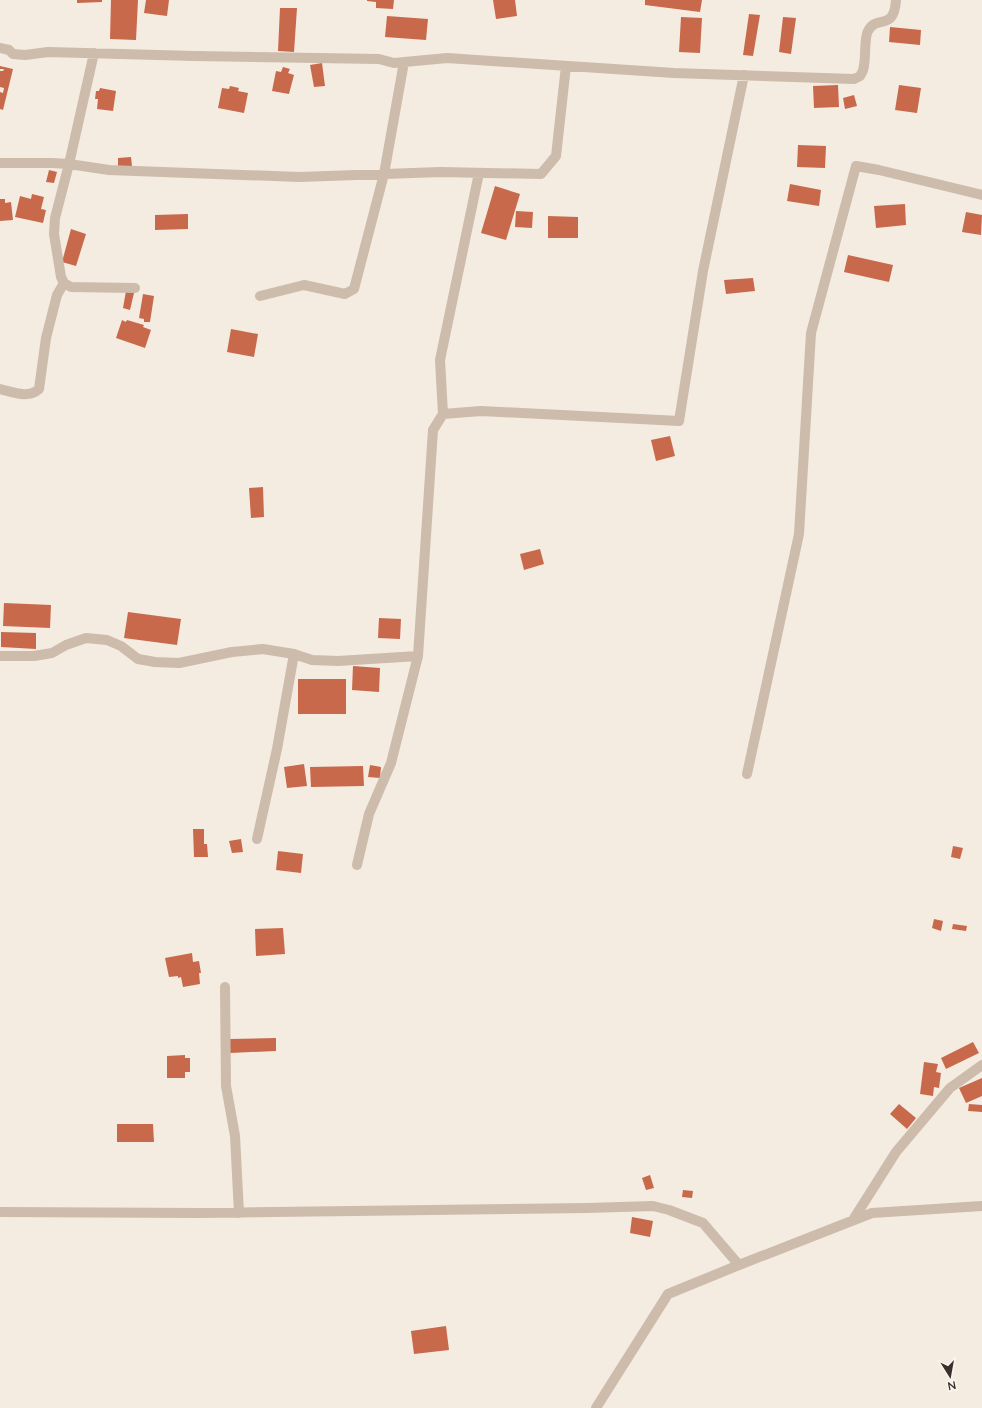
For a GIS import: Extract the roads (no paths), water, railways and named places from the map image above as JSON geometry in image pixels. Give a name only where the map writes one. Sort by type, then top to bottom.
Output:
[{"type":"street","points":[[0,48],[9,50],[13,54],[25,55],[48,52],[379,60],[388,62],[447,58],[674,74],[854,78],[860,76],[864,67],[868,30],[872,26],[887,21],[893,17],[896,9],[896,0]]},
{"type":"street","points":[[94,53],[55,218],[54,234],[61,277],[64,283],[71,287],[134,288]]},
{"type":"street","points":[[260,296],[304,286],[345,294],[354,289],[384,174],[404,62]]},
{"type":"street","points":[[0,163],[52,163],[109,170],[241,176],[299,177],[441,172],[541,174],[556,156],[566,66]]},
{"type":"street","points":[[443,414],[481,411],[679,421],[703,271],[744,75]]},
{"type":"street","points":[[747,774],[799,534],[811,333],[856,166],[879,170],[982,195]]},
{"type":"street","points":[[357,865],[369,814],[391,763],[418,656],[433,430],[443,414],[440,360],[479,173]]},
{"type":"street","points":[[0,389],[26,395],[34,394],[39,390],[46,338],[57,295],[64,283]]},
{"type":"street","points":[[0,656],[34,656],[52,653],[66,645],[86,638],[107,640],[121,646],[138,658],[155,662],[179,663],[232,652],[263,649],[294,654],[312,660],[338,661],[418,656]]},
{"type":"street","points":[[257,839],[277,749],[294,654]]},
{"type":"street","points":[[225,987],[226,1086],[235,1136],[240,1213]]},
{"type":"street","points":[[853,1220],[896,1152],[950,1088],[982,1065]]},
{"type":"street","points":[[0,1212],[240,1213],[653,1206],[669,1210],[702,1223],[739,1264]]},
{"type":"street","points":[[596,1408],[668,1294],[739,1264],[872,1213],[982,1206]]}]
